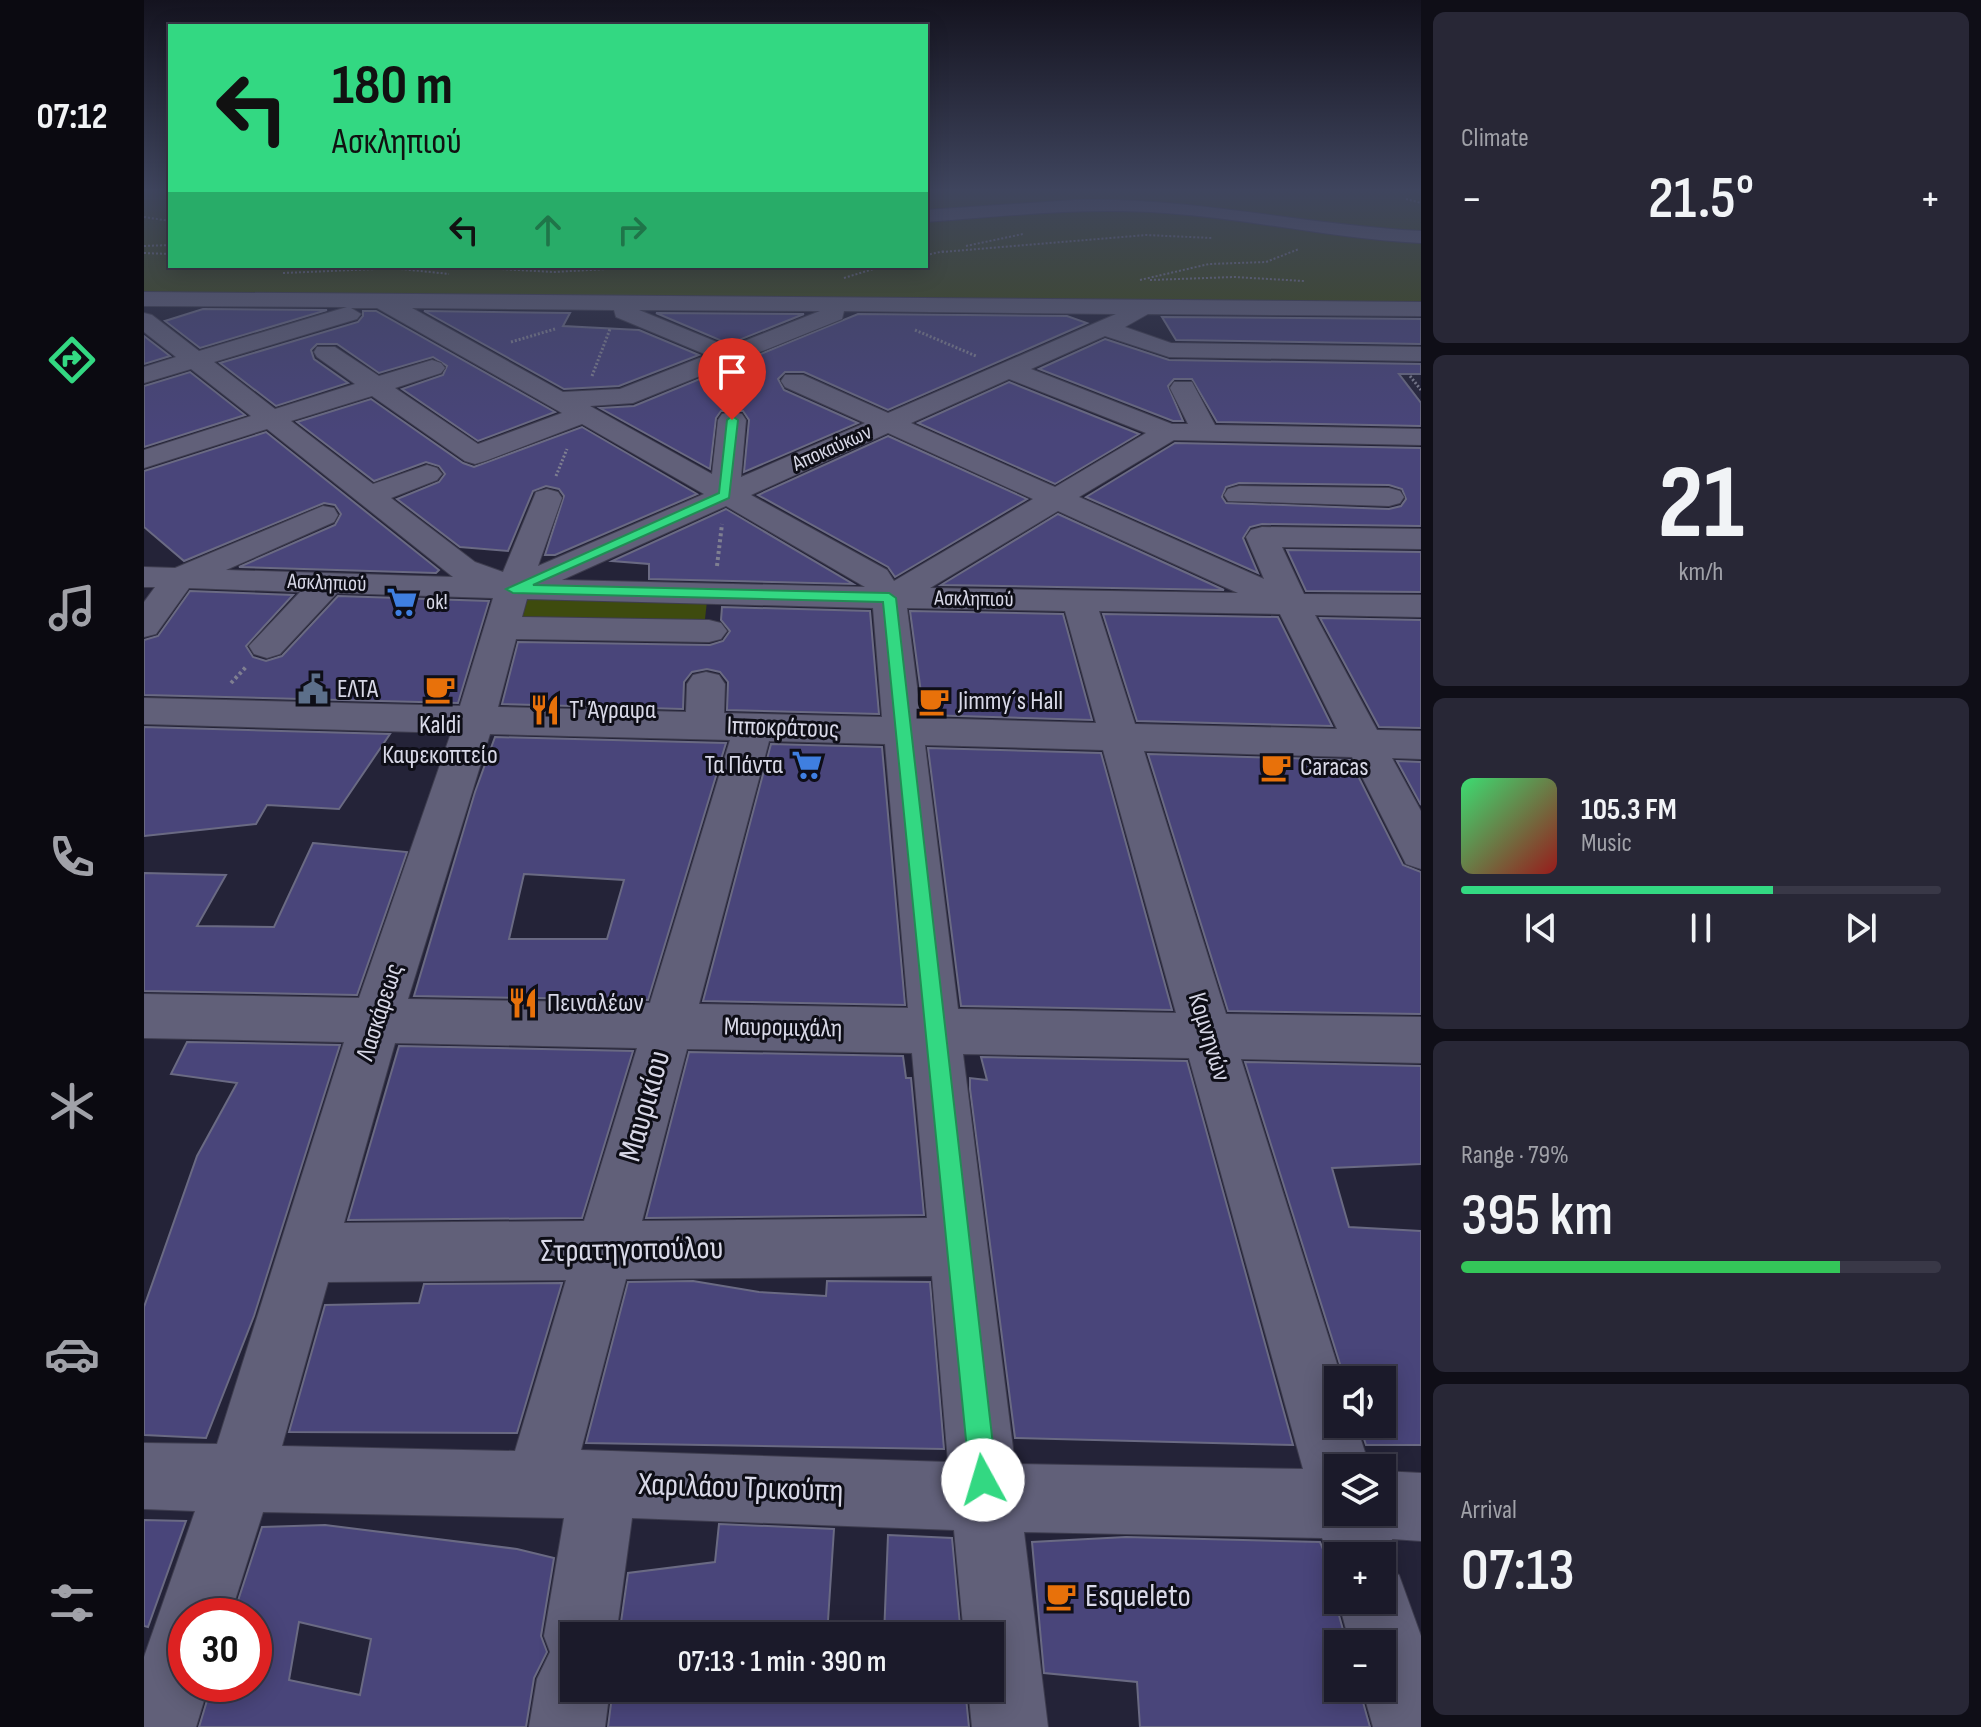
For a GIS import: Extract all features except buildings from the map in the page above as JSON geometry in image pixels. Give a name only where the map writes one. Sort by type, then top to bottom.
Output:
[{"type":"street","points":[[144,299],[378,301],[607,314],[855,305],[1421,309]]},
{"type":"street","points":[[144,375],[357,312],[378,301]]},
{"type":"street","points":[[378,301],[555,400],[582,407],[725,495],[875,577],[889,598],[1010,1727]]},
{"type":"street","points":[[326,352],[475,455],[582,407],[624,397],[855,305]]},
{"type":"street","name":"Αποκαύκων","points":[[507,609],[725,495],[1012,371],[1150,307]]},
{"type":"street","points":[[569,325],[607,314],[664,328],[730,356]]},
{"type":"street","points":[[144,320],[463,569],[507,609]]},
{"type":"street","points":[[1105,328],[1169,350],[1421,354]]},
{"type":"street","points":[[144,459],[432,368]]},
{"type":"street","points":[[1012,371],[1168,432],[1421,437]]},
{"type":"street","points":[[794,381],[1292,604]]},
{"type":"street","points":[[1183,388],[1207,435]]},
{"type":"street","points":[[725,495],[732,420]]},
{"type":"street","points":[[889,598],[1168,432]]},
{"type":"street","points":[[1344,436],[1421,539]]},
{"type":"street","points":[[370,495],[427,474]]},
{"type":"street","points":[[1239,495],[1389,497]]},
{"type":"street","name":"Λασκάρεως","points":[[200,1598],[240,1478],[376,1021],[475,720],[507,609],[547,498]]},
{"type":"street","points":[[144,626],[180,578],[323,515]]},
{"type":"street","points":[[1421,539],[1262,537],[1292,604],[1421,852]]},
{"type":"street","points":[[144,545],[180,578]]},
{"type":"street","name":"Ασκληπιού","points":[[144,577],[328,583],[708,636],[714,595]]},
{"type":"street","points":[[267,646],[328,583]]},
{"type":"street","name":"Ασκληπιού","points":[[507,609],[714,595],[1421,606]]},
{"type":"street","name":"Κομνηνών","points":[[1079,601],[1332,1454]]},
{"type":"street","name":"Μαυρικίου","points":[[579,1622],[570,1484],[603,1251],[668,1026],[729,726],[706,684]]},
{"type":"street","name":"Ιπποκράτους","points":[[144,711],[1421,745]]},
{"type":"street","name":"Μαυρομιχάλη","points":[[144,1016],[1421,1040]]},
{"type":"street","name":"Στρατηγοπούλου","points":[[307,1253],[958,1247]]},
{"type":"street","name":"Χαριλάου Τρικούπη","points":[[144,1476],[1324,1504]]},
{"type":"street","points":[[1396,1506],[1421,1507]]},
{"type":"street","points":[[1378,1614],[1411,1727]]},
{"type":"street","points":[[158,1727],[168,1696]]},
{"type":"street","points":[[567,1727],[571,1702]]},
{"type":"path","points":[[529,271],[579,271]]},
{"type":"path","points":[[1140,280],[1181,271]]},
{"type":"path","points":[[855,305],[1012,371]]},
{"type":"path","points":[[547,498],[582,407],[607,314]]},
{"type":"path","points":[[714,595],[725,495]]},
{"type":"green space","points":[[144,271],[1421,271],[1421,305],[144,294]]},
{"type":"green space","points":[[522,596],[707,601],[704,628],[512,625]]},
{"type":"place","name":"ok!","points":[[402,602]]},
{"type":"place","name":"ΕΛΤΑ","points":[[313,689]]},
{"type":"place","name":"Kaldi Καφεκοπτείο","points":[[440,689]]},
{"type":"place","name":"Jimmy´s Hall","points":[[934,701]]},
{"type":"place","name":"Τ' Άγραφα","points":[[545,710]]},
{"type":"place","name":"Τα Πάντα","points":[[807,765]]},
{"type":"place","name":"Caracas","points":[[1276,767]]},
{"type":"place","name":"Πειναλέων","points":[[523,1003]]},
{"type":"place","name":"Esqueleto","points":[[1061,1596]]},
{"type":"route","points":[[732,420],[725,495],[513,589],[889,598],[983,1480]]}]
